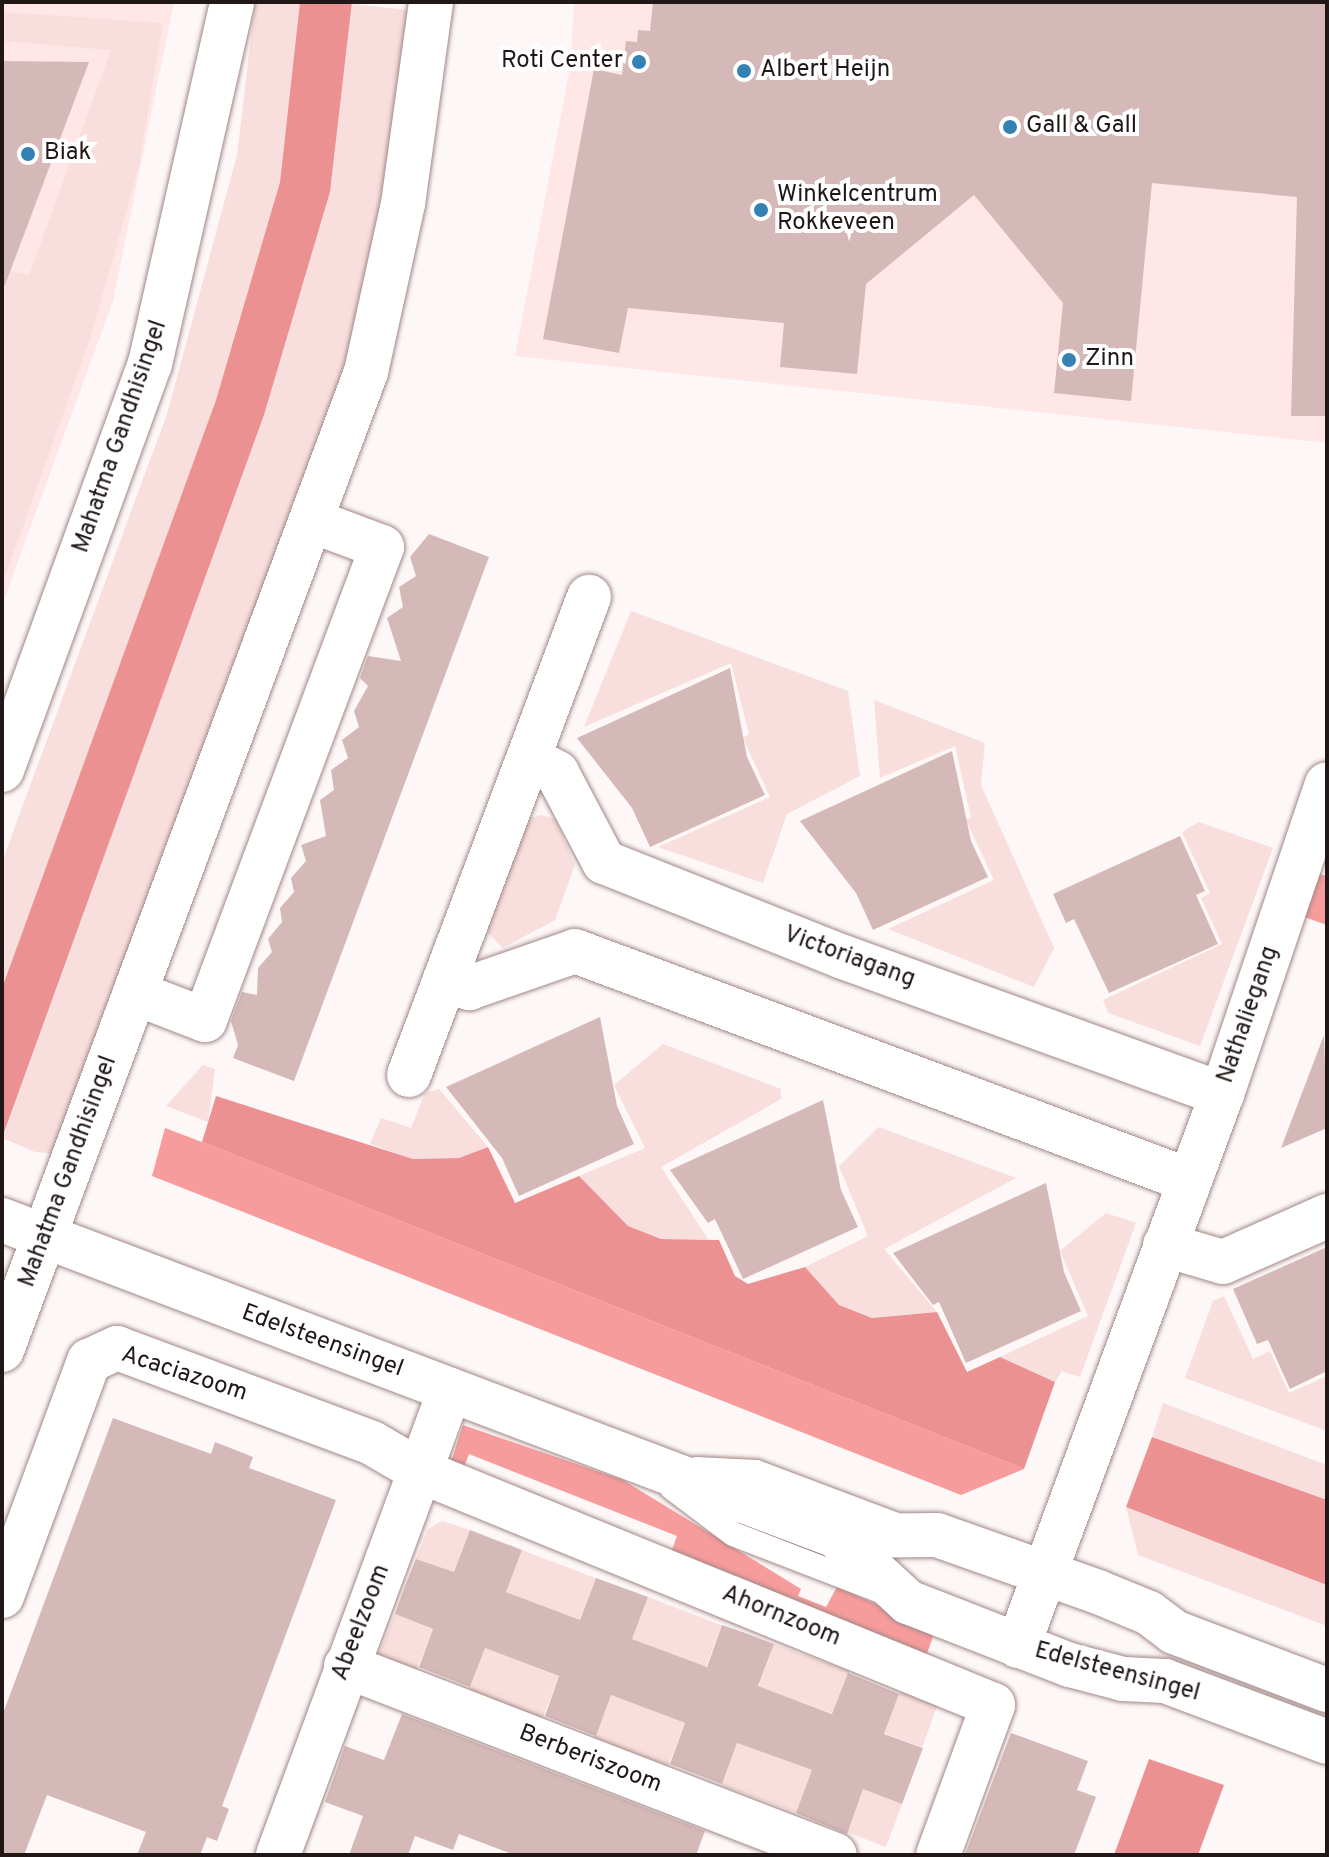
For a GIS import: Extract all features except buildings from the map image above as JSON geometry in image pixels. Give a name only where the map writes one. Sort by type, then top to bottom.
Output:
[{"type":"street","name":"Mahatma Gandhisingel","points":[[2,770],[150,364],[232,2]]},
{"type":"street","name":"Mahatma Gandhisingel","points":[[2,1350],[315,522],[366,372],[403,204],[431,2]]},
{"type":"street","points":[[135,993],[205,1020],[217,990],[382,547],[315,522]]},
{"type":"street","points":[[409,1075],[589,597]]},
{"type":"street","name":"Victoriagang","points":[[529,758],[557,773],[604,862],[843,957],[1222,1094]]},
{"type":"street","name":"Nathaliegang","points":[[1018,1646],[1222,1094],[1327,784]]},
{"type":"street","points":[[445,979],[469,988],[575,951],[1188,1180]]},
{"type":"street","points":[[1165,1245],[1223,1262],[1327,1216]]},
{"type":"street","name":"Edelsteensingel","points":[[2,1220],[641,1465],[836,1536],[924,1535],[1045,1572],[1149,1613],[1174,1632],[1327,1690]]},
{"type":"street","name":"Acaciazoom","points":[[2,1596],[89,1361],[117,1348],[372,1443],[420,1471]]},
{"type":"street","name":"Abeelzoom","points":[[278,1855],[450,1390]]},
{"type":"street","name":"Ahornzoom","points":[[420,1471],[941,1681],[993,1705],[938,1855]]},
{"type":"street","name":"Edelsteensingel","points":[[836,1536],[908,1602],[1018,1646],[1123,1679],[1165,1681],[1327,1742]]},
{"type":"street","name":"Berberiszoom","points":[[346,1666],[835,1855]]},
{"type":"lane","name":"Edelsteensingel","points":[[641,1465],[756,1472],[924,1535]]},
{"type":"lane","name":"Edelsteensingel","points":[[641,1465],[733,1534],[908,1602]]},
{"type":"shaded area","points":[[2,2],[174,2],[113,301],[2,605]]},
{"type":"shaded area","points":[[255,2],[300,2],[280,182],[216,400],[2,988],[2,862],[167,414],[237,155]]},
{"type":"shaded area","points":[[300,2],[352,2],[330,192],[264,415],[2,1138],[2,988],[216,400],[280,182]]},
{"type":"shaded area","name":"Winkelcentrum Rokkeveen","points":[[574,2],[1327,2],[1327,443],[515,356],[571,62]]},
{"type":"shaded area","points":[[352,4],[418,11],[393,203],[332,437],[67,1155],[35,1152],[2,1138],[264,415],[330,192]]},
{"type":"shaded area","points":[[2,12],[163,23],[138,171],[90,339],[2,585],[2,269],[29,275],[111,50],[2,41]]},
{"type":"shaded area","points":[[631,611],[848,691],[860,776],[787,814],[763,883],[658,847],[770,797],[743,738],[749,734],[731,663],[584,727]]},
{"type":"shaded area","points":[[874,700],[985,743],[981,785],[1054,948],[1034,987],[888,929],[994,880],[966,820],[971,817],[955,746],[880,778]]},
{"type":"shaded area","points":[[541,815],[555,819],[575,865],[555,920],[503,948],[484,929],[526,820]]},
{"type":"shaded area","points":[[1199,822],[1273,848],[1200,1046],[1108,1013],[1103,1000],[1222,944],[1201,898],[1210,893],[1182,832]]},
{"type":"shaded area","points":[[1320,874],[1327,876],[1327,925],[1304,917]]},
{"type":"shaded area","points":[[663,1044],[781,1089],[781,1099],[661,1167],[708,1239],[661,1239],[628,1226],[579,1176],[645,1148],[614,1085]]},
{"type":"shaded area","points":[[203,1065],[215,1069],[208,1122],[166,1106]]},
{"type":"shaded area","points":[[439,1089],[488,1147],[459,1158],[413,1159],[370,1144],[381,1118],[411,1128],[425,1093]]},
{"type":"shaded area","points":[[216,1096],[413,1159],[459,1158],[488,1147],[515,1203],[579,1176],[628,1226],[661,1239],[719,1240],[735,1276],[748,1284],[805,1267],[839,1305],[872,1318],[937,1312],[967,1372],[1000,1357],[1055,1382],[1024,1469],[202,1142]]},
{"type":"shaded area","points":[[879,1127],[1016,1178],[884,1249],[937,1312],[872,1318],[839,1305],[805,1267],[868,1236],[839,1166]]},
{"type":"shaded area","points":[[165,1128],[1024,1469],[961,1495],[152,1176]]},
{"type":"shaded area","points":[[1106,1213],[1136,1223],[1080,1377],[1062,1371],[1055,1382],[1000,1357],[1088,1316],[1060,1251]]},
{"type":"shaded area","points":[[1224,1296],[1253,1359],[1270,1351],[1289,1393],[1327,1376],[1327,1431],[1185,1378],[1213,1301]]},
{"type":"shaded area","points":[[1163,1403],[1327,1465],[1327,1500],[1152,1437]]},
{"type":"shaded area","points":[[463,1425],[623,1480],[801,1589],[798,1596],[826,1607],[837,1587],[926,1626],[933,1637],[926,1656],[669,1558],[677,1536],[469,1454],[459,1480],[450,1465]]},
{"type":"shaded area","points":[[1152,1437],[1327,1500],[1327,1585],[1126,1507]]},
{"type":"shaded area","points":[[1126,1507],[1327,1584],[1327,1626],[1138,1555]]},
{"type":"shaded area","points":[[442,1521],[470,1530],[454,1572],[416,1559],[428,1529]]},
{"type":"shaded area","points":[[522,1550],[596,1578],[580,1620],[506,1592]]},
{"type":"shaded area","points":[[648,1597],[722,1625],[706,1667],[632,1639]]},
{"type":"shaded area","points":[[395,1614],[433,1629],[416,1671],[378,1656]]},
{"type":"shaded area","points":[[774,1644],[849,1671],[834,1714],[759,1686]]},
{"type":"shaded area","points":[[485,1648],[559,1676],[543,1718],[469,1690]]},
{"type":"shaded area","points":[[900,1691],[938,1705],[922,1747],[885,1733]]},
{"type":"shaded area","points":[[611,1695],[685,1723],[668,1766],[595,1738]]},
{"type":"shaded area","points":[[737,1743],[812,1770],[797,1813],[722,1785]]},
{"type":"shaded area","points":[[1149,1759],[1224,1785],[1198,1855],[1114,1855]]},
{"type":"shaded area","points":[[863,1789],[902,1804],[886,1847],[847,1832]]},
{"type":"place","name":"Roti Center","points":[[639,62]]},
{"type":"place","name":"Albert Heijn","points":[[744,71]]},
{"type":"place","name":"Gall & Gall","points":[[1010,127]]},
{"type":"place","name":"Biak","points":[[28,154]]},
{"type":"place","name":"Winkelcentrum Rokkeveen","points":[[761,210]]},
{"type":"place","name":"Zinn","points":[[1069,360]]}]
